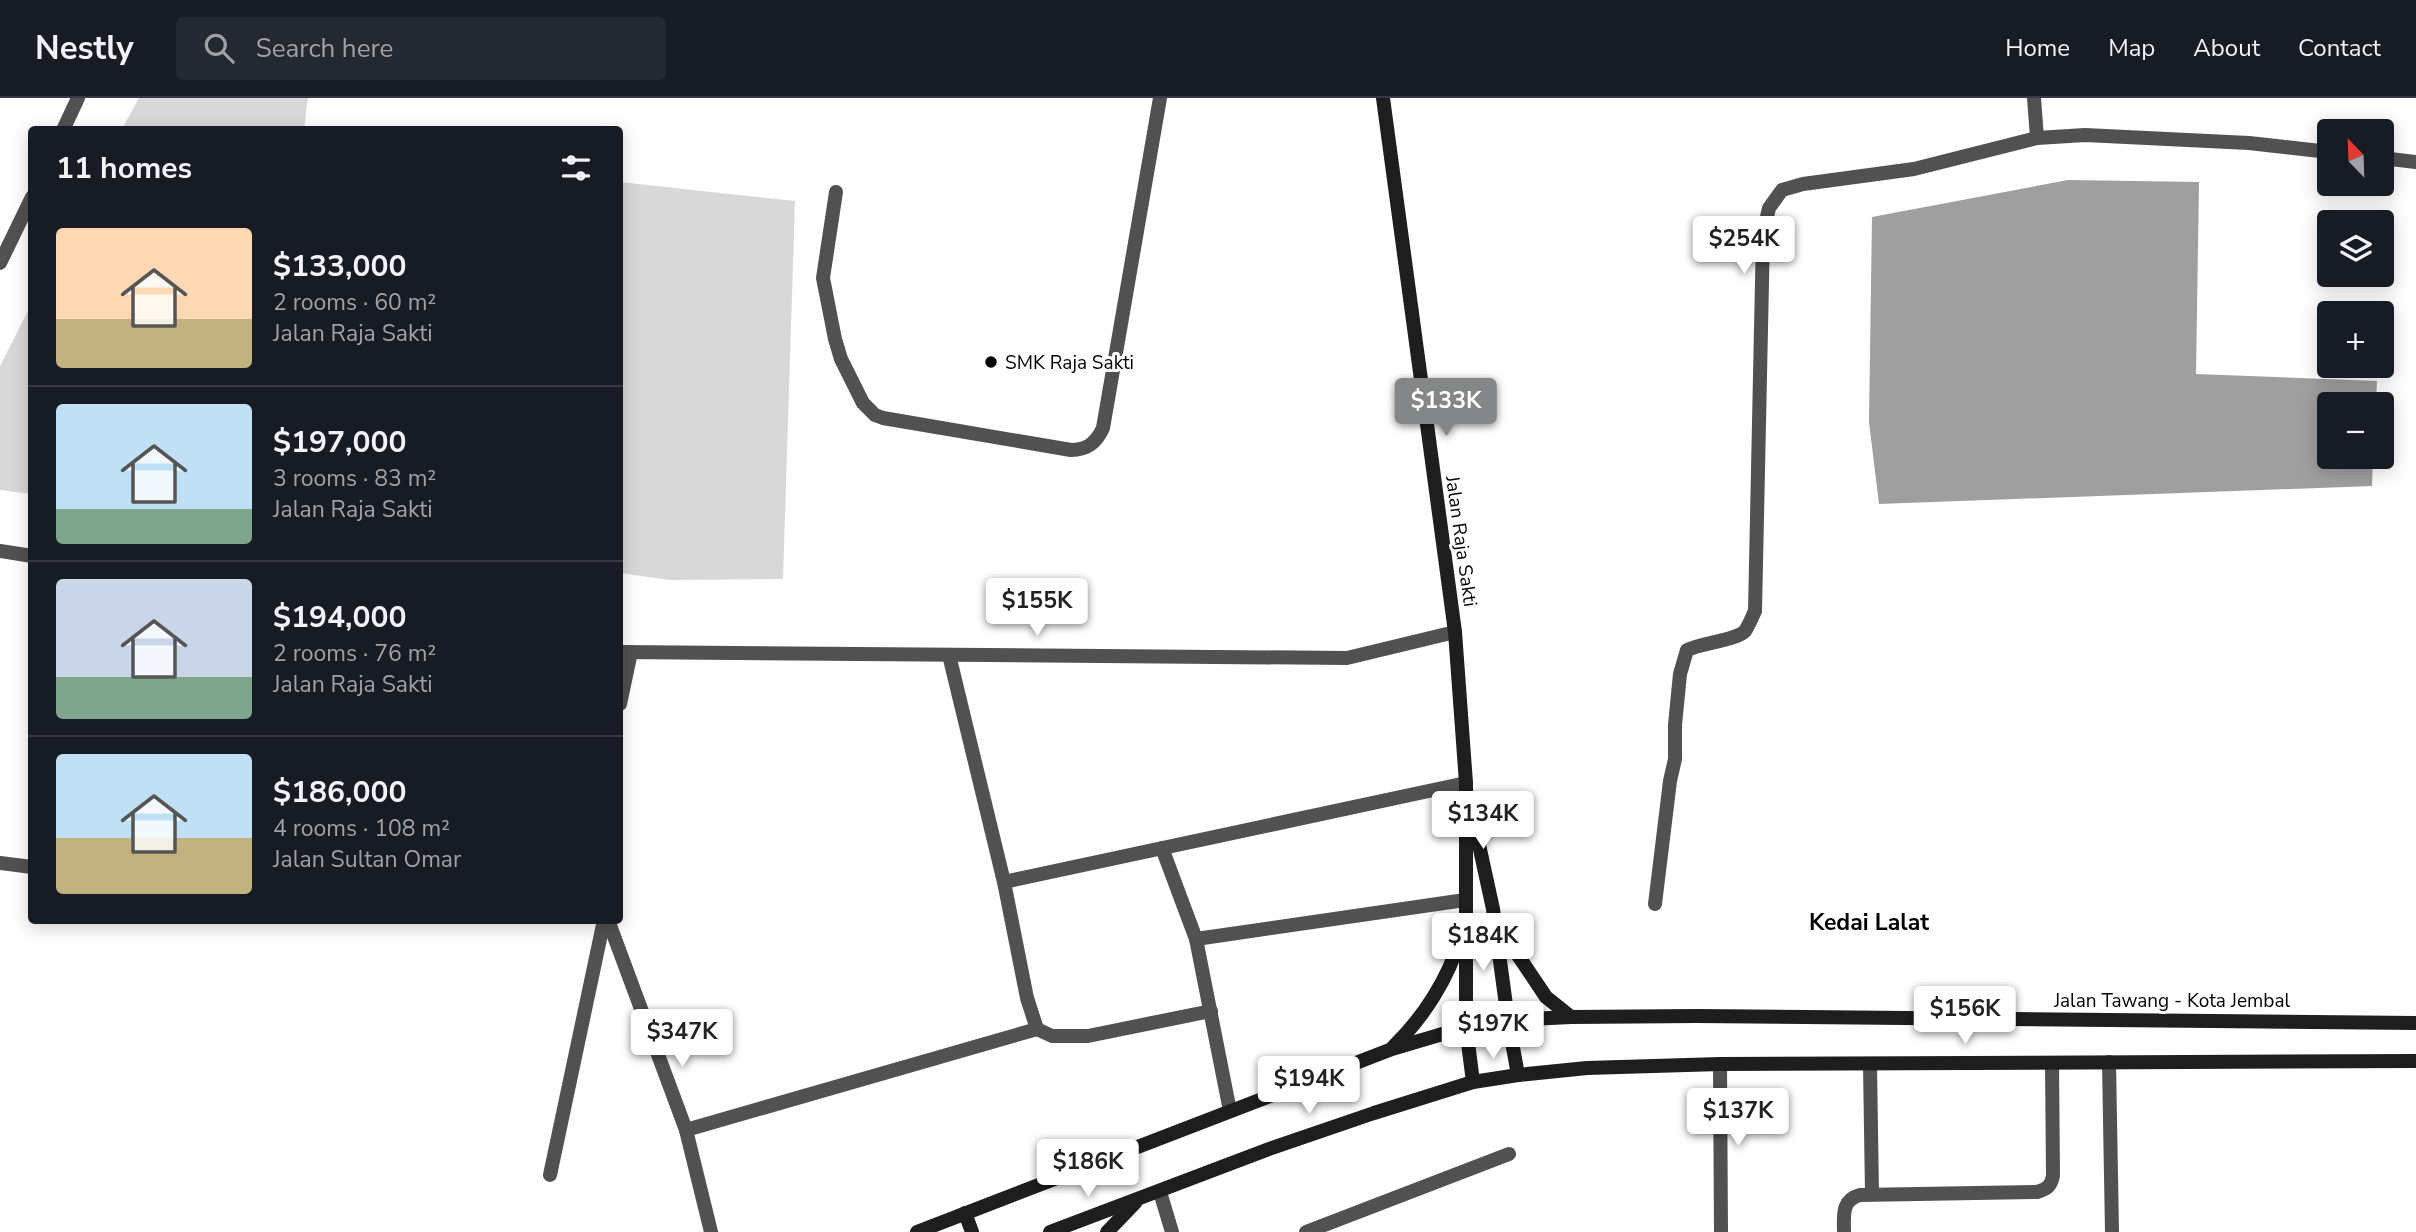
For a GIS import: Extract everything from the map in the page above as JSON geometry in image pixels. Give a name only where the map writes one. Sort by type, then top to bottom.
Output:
[{"type":"main road","name":"Jalan Raja Sakti","points":[[1383,98],[1455,632],[1466,783],[1466,1027],[1473,1082]]},
{"type":"main road","name":"Jalan Raja Sakti","points":[[1466,783],[1493,909],[1518,1075]]},
{"type":"main road","points":[[1493,909],[1509,942],[1546,998],[1571,1017]]},
{"type":"main road","points":[[1392,1049],[1413,1028],[1454,961],[1465,919]]},
{"type":"main road","name":"Jalan Tawang - Kota Jembal","points":[[918,1232],[933,1229],[965,1213],[1392,1049],[1466,1027],[1508,1020],[1697,1016],[2416,1023]]},
{"type":"main road","points":[[1050,1232],[1360,1117],[1473,1082],[1518,1075],[1587,1068],[1720,1064],[2416,1061]]},
{"type":"main road","points":[[1107,1232],[1139,1200]]},
{"type":"main road","points":[[965,1213],[972,1232]]},
{"type":"street","points":[[65,126],[78,98]]},
{"type":"street","points":[[836,192],[823,278],[839,352],[868,410],[883,418],[1082,450],[1091,445],[1102,428],[1160,98]]},
{"type":"street","points":[[2034,98],[2037,138]]},
{"type":"street","points":[[1655,904],[1675,759],[1675,725],[1682,660],[1687,650],[1695,646],[1736,637],[1745,630],[1755,611],[1763,235],[1769,208],[1782,190],[1803,184],[1914,169],[2037,138],[2085,135],[2249,143],[2317,151]]},
{"type":"street","points":[[2394,159],[2416,162]]},
{"type":"street","points":[[0,263],[28,205]]},
{"type":"street","points":[[0,551],[28,555]]},
{"type":"street","points":[[623,673],[625,652],[1347,658],[1455,632]]},
{"type":"street","points":[[949,655],[1004,881],[1027,998],[1037,1028],[1052,1036],[1088,1036],[1211,1011]]},
{"type":"street","points":[[1004,881],[1466,783]]},
{"type":"street","points":[[1162,848],[1196,939],[1230,1111]]},
{"type":"street","points":[[0,863],[28,866]]},
{"type":"street","points":[[1196,939],[1465,900]]},
{"type":"street","points":[[550,1175],[605,924]]},
{"type":"street","points":[[608,924],[686,1130],[711,1232]]},
{"type":"street","points":[[686,1130],[1037,1028]]},
{"type":"street","points":[[2109,1062],[2112,1232]]},
{"type":"street","points":[[1844,1232],[1844,1211],[1846,1203],[1852,1197],[1872,1194],[2046,1190],[2053,1176],[2052,1063]]},
{"type":"street","points":[[1720,1064],[1721,1232]]},
{"type":"street","points":[[1870,1064],[1872,1194]]},
{"type":"street","points":[[1307,1232],[1509,1154]]},
{"type":"street","points":[[1160,1192],[1172,1232]]},
{"type":"shaded area","points":[[139,98],[308,98],[304,126],[124,126]]},
{"type":"shaded area","points":[[2068,180],[2199,182],[2196,374],[2377,381],[2377,392],[2317,392],[2317,469],[2373,469],[2372,486],[1879,504],[1869,422],[1872,217]]},
{"type":"shaded area","points":[[623,182],[795,201],[783,579],[669,580],[623,573]]},
{"type":"shaded area","points":[[28,311],[28,494],[0,490],[0,366]]},
{"type":"place","name":"SMK Raja Sakti","points":[[991,362]]},
{"type":"district","name":"Kedai Lalat","points":[[1869,922]]}]
